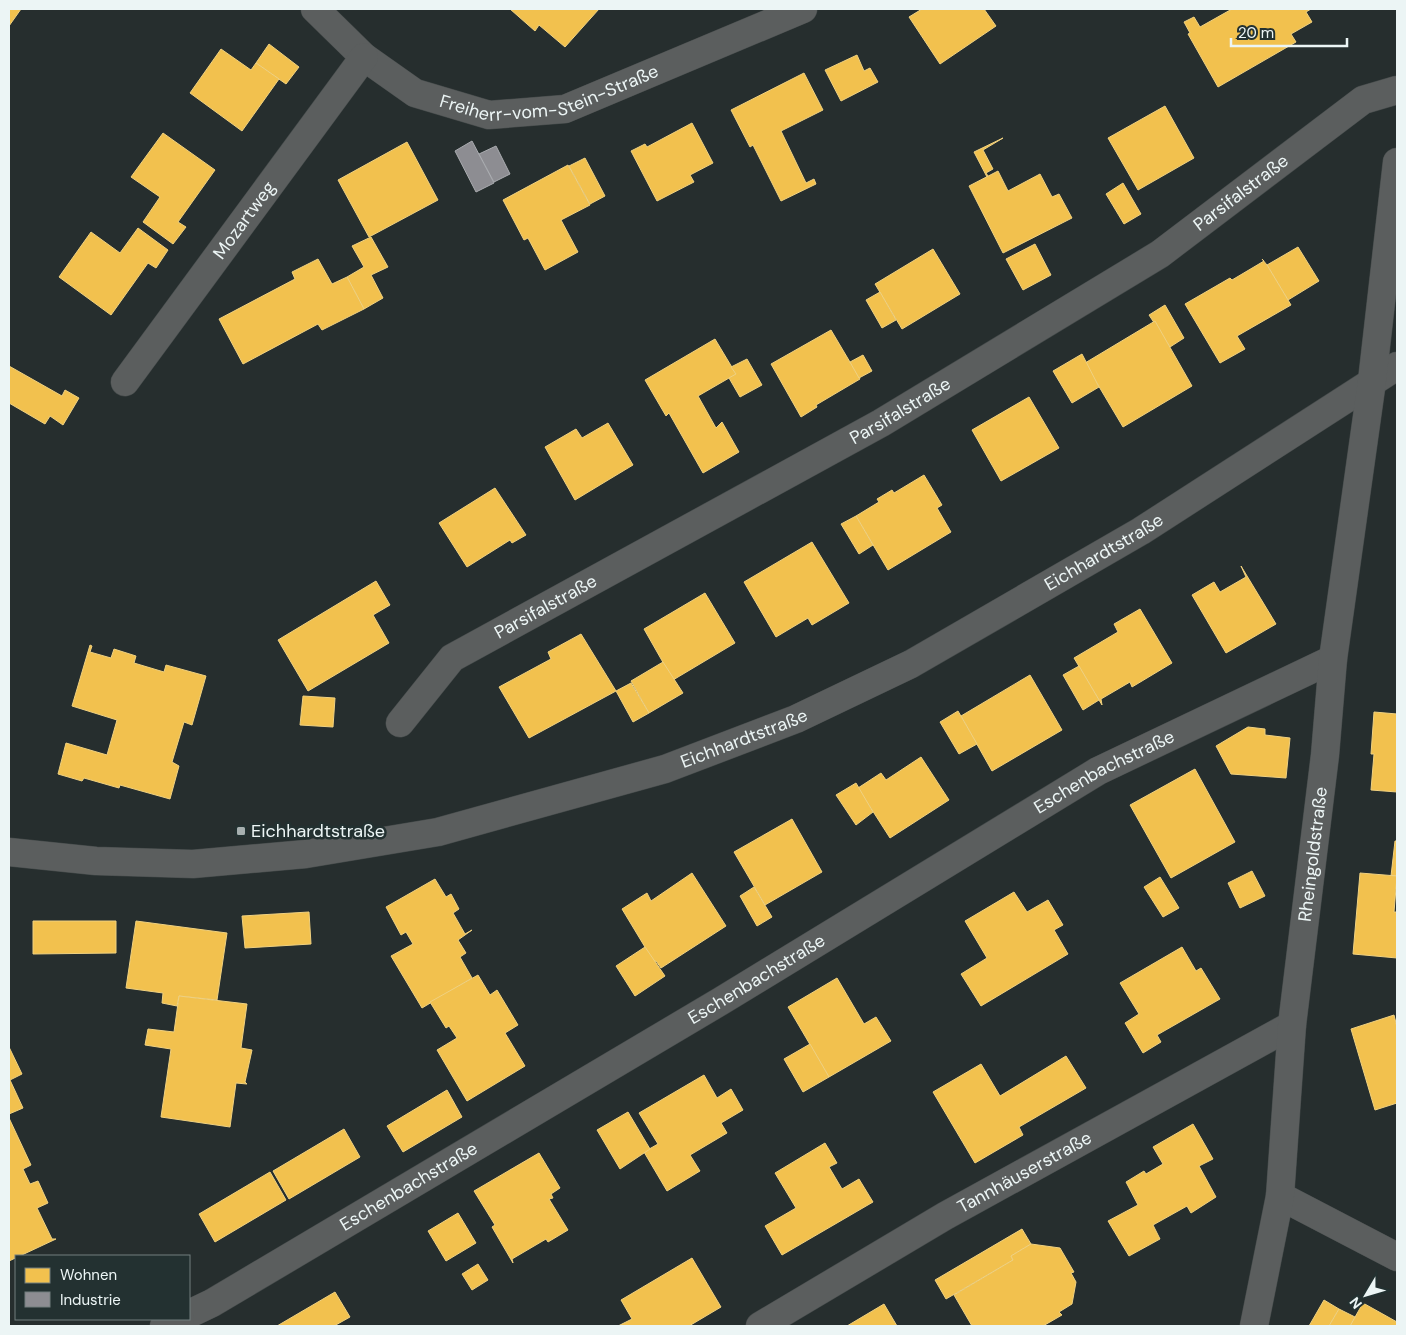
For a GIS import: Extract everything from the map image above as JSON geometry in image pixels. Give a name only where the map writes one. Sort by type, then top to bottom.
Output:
[{"type":"street","name":"Freiherr-vom-Stein-Straße","points":[[315,9],[364,57],[415,93],[489,114],[565,109],[803,9]]},
{"type":"street","name":"Mozartweg","points":[[125,382],[364,57]]},
{"type":"street","name":"Parsifalstraße","points":[[400,723],[452,658],[881,423],[1160,254],[1363,100],[1397,90]]},
{"type":"street","points":[[1397,162],[1393,207],[1395,272],[1397,275]]},
{"type":"street","name":"Rheingoldstraße","points":[[1254,1326],[1280,1196],[1292,1025],[1325,755],[1333,659],[1372,381],[1393,207]]},
{"type":"street","name":"Eichhardtstraße","points":[[9,852],[96,861],[194,864],[306,854],[438,832],[665,769],[796,719],[911,664],[1141,531],[1397,366]]},
{"type":"street","name":"Eschenbachstraße","points":[[190,1314],[212,1303],[722,1000],[1098,771],[1333,659]]},
{"type":"street","name":"Tannhäuserstraße","points":[[760,1326],[945,1216],[1292,1025]]},
{"type":"street","points":[[1280,1196],[1397,1257]]},
{"type":"street","points":[[164,1326],[178,1320]]},
{"type":"building: Wohnen","points":[[9,9],[21,9],[9,26]]},
{"type":"building: Wohnen","points":[[510,9],[599,9],[565,47],[539,25],[535,31]]},
{"type":"building: Wohnen","points":[[922,9],[984,9],[996,26],[940,64],[909,17]]},
{"type":"building: Wohnen","points":[[1232,9],[1311,9],[1306,12],[1312,22],[1291,34],[1296,42],[1218,87],[1188,34],[1190,33],[1184,22],[1194,17],[1200,27]]},
{"type":"building: Wohnen","points":[[269,44],[299,67],[286,84],[256,63]]},
{"type":"building: Wohnen","points":[[221,49],[251,70],[256,63],[279,79],[242,131],[190,93]]},
{"type":"building: Wohnen","points":[[857,55],[864,71],[870,68],[878,82],[841,101],[825,70]]},
{"type":"building: Wohnen","points":[[804,73],[823,110],[781,131],[806,183],[814,179],[816,184],[781,201],[753,145],[750,147],[731,110]]},
{"type":"building: Wohnen","points":[[1165,106],[1194,158],[1138,190],[1108,138]]},
{"type":"building: Wohnen","points":[[692,123],[713,163],[690,175],[694,182],[657,201],[631,151],[645,144],[647,147]]},
{"type":"building: Wohnen","points":[[163,133],[215,170],[178,222],[186,227],[173,244],[143,222],[160,197],[131,177]]},
{"type":"building: Wohnen","points":[[1003,138],[983,150],[993,169],[986,173],[987,177],[974,152]]},
{"type":"building: Wohnen","points":[[407,142],[438,200],[369,237],[338,180]]},
{"type":"building: Wohnen","points":[[585,158],[605,196],[590,204],[569,166]]},
{"type":"building: Wohnen","points":[[568,165],[590,205],[561,220],[578,252],[545,270],[528,238],[524,240],[503,200]]},
{"type":"building: Wohnen","points":[[998,171],[1008,191],[1040,174],[1052,197],[1059,194],[1072,218],[1003,253],[969,186]]},
{"type":"building: Wohnen","points":[[1123,183],[1141,214],[1124,224],[1106,194]]},
{"type":"building: Wohnen","points":[[138,228],[168,250],[156,268],[148,263],[111,315],[59,277],[91,232],[120,253]]},
{"type":"building: Wohnen","points":[[371,237],[388,267],[371,275],[383,298],[364,309],[347,277],[364,267],[352,246]]},
{"type":"building: Wohnen","points":[[1035,244],[1051,275],[1023,290],[1006,259]]},
{"type":"building: Wohnen","points":[[1298,247],[1319,281],[1288,300],[1267,265]]},
{"type":"building: Wohnen","points":[[933,249],[960,294],[902,329],[875,284]]},
{"type":"building: Wohnen","points":[[318,259],[332,284],[347,277],[364,309],[322,330],[318,324],[243,364],[219,319],[295,279],[292,272]]},
{"type":"building: Wohnen","points":[[1264,261],[1291,305],[1237,336],[1245,349],[1220,363],[1185,304]]},
{"type":"building: Wohnen","points":[[880,292],[896,320],[882,328],[866,300]]},
{"type":"building: Wohnen","points":[[1165,305],[1184,338],[1170,347],[1149,315]]},
{"type":"building: Wohnen","points":[[1155,321],[1192,386],[1123,427],[1085,363]]},
{"type":"building: Wohnen","points":[[831,330],[860,379],[816,405],[817,407],[801,417],[771,364]]},
{"type":"building: Wohnen","points":[[715,339],[736,374],[698,396],[716,428],[722,422],[739,452],[703,473],[669,413],[666,416],[645,380]]},
{"type":"building: Wohnen","points":[[1082,354],[1099,387],[1072,403],[1053,371]]},
{"type":"building: Wohnen","points":[[863,355],[872,371],[859,378],[850,362]]},
{"type":"building: Wohnen","points":[[747,359],[762,385],[740,397],[729,378],[736,374],[731,367]]},
{"type":"building: Wohnen","points":[[9,366],[62,396],[65,390],[79,398],[63,425],[50,416],[45,424],[9,403]]},
{"type":"building: Wohnen","points":[[1029,397],[1059,448],[1001,481],[972,430]]},
{"type":"building: Wohnen","points":[[608,423],[633,465],[575,500],[545,447],[576,429],[582,438]]},
{"type":"building: Wohnen","points":[[924,475],[942,505],[937,508],[951,532],[888,570],[856,516],[879,502],[877,499],[892,490],[894,493]]},
{"type":"building: Wohnen","points":[[495,488],[526,535],[512,543],[510,540],[467,567],[439,523]]},
{"type":"building: Wohnen","points":[[856,516],[873,545],[859,554],[841,524]]},
{"type":"building: Wohnen","points":[[812,542],[849,603],[812,625],[808,618],[776,637],[744,582]]},
{"type":"building: Wohnen","points":[[1241,566],[1276,624],[1226,653],[1192,595],[1214,582],[1220,592],[1246,577]]},
{"type":"building: Wohnen","points":[[376,581],[390,605],[373,615],[389,643],[308,691],[278,640]]},
{"type":"building: Wohnen","points":[[705,593],[735,643],[673,680],[644,629]]},
{"type":"building: Wohnen","points":[[1140,609],[1172,663],[1132,687],[1130,682],[1101,699],[1102,705],[1074,658],[1118,632],[1114,624]]},
{"type":"building: Wohnen","points":[[581,634],[616,691],[529,738],[499,687],[551,659],[548,652]]},
{"type":"building: Wohnen","points":[[90,645],[92,646],[90,652],[111,658],[114,649],[136,656],[134,663],[164,672],[166,665],[206,676],[192,725],[184,722],[172,762],[179,766],[170,799],[120,785],[119,788],[84,778],[82,781],[58,774],[66,743],[107,755],[117,720],[72,706]]},
{"type":"building: Wohnen","points":[[663,662],[683,693],[649,713],[631,681]]},
{"type":"building: Wohnen","points":[[1079,666],[1099,700],[1083,710],[1063,675]]},
{"type":"building: Wohnen","points":[[1030,675],[1062,730],[992,771],[961,716]]},
{"type":"building: Wohnen","points":[[631,683],[649,713],[633,722],[616,691]]},
{"type":"building: Wohnen","points":[[303,696],[335,698],[333,727],[300,725]]},
{"type":"building: Wohnen","points":[[958,711],[977,744],[959,754],[940,722]]},
{"type":"building: Wohnen","points":[[1374,712],[1397,714],[1397,792],[1371,790],[1374,754],[1371,754]]},
{"type":"building: Wohnen","points":[[1248,727],[1265,729],[1265,735],[1290,738],[1286,778],[1231,774],[1216,746]]},
{"type":"building: Wohnen","points":[[921,757],[949,800],[890,838],[858,788],[881,773],[886,780]]},
{"type":"building: Wohnen","points":[[1195,769],[1235,842],[1171,878],[1130,805]]},
{"type":"building: Wohnen","points":[[856,783],[873,812],[856,825],[836,795]]},
{"type":"building: Wohnen","points":[[792,819],[822,872],[765,905],[734,852]]},
{"type":"building: Wohnen","points":[[1395,841],[1397,841],[1397,876],[1391,876]]},
{"type":"building: Wohnen","points":[[1252,871],[1265,896],[1240,908],[1228,883]]},
{"type":"building: Wohnen","points":[[692,873],[726,926],[661,968],[656,961],[654,962],[622,909],[647,893],[651,901]]},
{"type":"building: Wohnen","points":[[1360,873],[1397,876],[1394,912],[1397,912],[1397,958],[1353,954]]},
{"type":"building: Wohnen","points":[[1160,877],[1179,908],[1163,917],[1144,887]]},
{"type":"building: Wohnen","points":[[435,879],[446,897],[451,894],[459,909],[453,913],[465,934],[472,930],[458,940],[466,953],[460,957],[472,978],[422,1008],[391,956],[413,944],[406,932],[401,935],[386,907]]},
{"type":"building: Wohnen","points":[[754,887],[772,917],[757,926],[740,896]]},
{"type":"building: Wohnen","points":[[1014,892],[1027,912],[1048,900],[1063,925],[1054,930],[1068,954],[981,1006],[961,974],[987,958],[965,921]]},
{"type":"building: Wohnen","points":[[309,912],[311,944],[245,948],[242,916]]},
{"type":"building: Wohnen","points":[[33,921],[116,921],[116,953],[33,954]]},
{"type":"building: Wohnen","points":[[136,921],[227,933],[217,1000],[179,996],[177,1006],[162,1003],[163,993],[126,988]]},
{"type":"building: Wohnen","points":[[645,947],[665,976],[635,996],[616,966]]},
{"type":"building: Wohnen","points":[[1182,947],[1196,971],[1201,968],[1220,999],[1157,1035],[1161,1042],[1143,1053],[1125,1023],[1139,1014],[1120,983]]},
{"type":"building: Wohnen","points":[[478,975],[490,995],[497,990],[518,1025],[505,1033],[525,1066],[467,1101],[437,1050],[457,1038],[449,1026],[446,1028],[430,1002]]},
{"type":"building: Wohnen","points":[[837,978],[864,1024],[876,1017],[891,1041],[829,1077],[788,1007]]},
{"type":"building: Wohnen","points":[[179,996],[247,1004],[241,1048],[252,1050],[245,1082],[247,1084],[236,1083],[230,1127],[161,1117],[171,1049],[145,1045],[148,1029],[174,1032]]},
{"type":"building: Wohnen","points":[[1394,1015],[1397,1027],[1397,1103],[1375,1110],[1351,1029]]},
{"type":"building: Wohnen","points":[[810,1044],[829,1077],[803,1092],[784,1059]]},
{"type":"building: Wohnen","points":[[9,1047],[22,1074],[10,1080],[23,1108],[9,1114]]},
{"type":"building: Wohnen","points":[[1066,1056],[1086,1088],[1019,1127],[1023,1135],[975,1163],[933,1092],[981,1064],[1000,1096]]},
{"type":"building: Wohnen","points":[[704,1075],[717,1098],[731,1089],[743,1110],[721,1123],[727,1133],[690,1155],[700,1171],[667,1191],[644,1152],[658,1144],[639,1113]]},
{"type":"building: Wohnen","points":[[447,1090],[462,1117],[403,1152],[387,1126]]},
{"type":"building: Wohnen","points":[[628,1112],[650,1149],[620,1169],[597,1130]]},
{"type":"building: Wohnen","points":[[9,1118],[31,1165],[23,1169],[30,1184],[38,1181],[48,1203],[37,1208],[52,1239],[56,1239],[22,1255],[15,1255],[15,1258],[9,1261]]},
{"type":"building: Wohnen","points":[[1193,1124],[1213,1159],[1199,1166],[1216,1197],[1191,1213],[1187,1206],[1153,1225],[1160,1239],[1129,1256],[1108,1221],[1138,1205],[1126,1182],[1144,1171],[1146,1174],[1163,1164],[1153,1147]]},
{"type":"building: Wohnen","points":[[344,1129],[360,1157],[289,1199],[273,1171]]},
{"type":"building: Wohnen","points":[[825,1143],[837,1163],[829,1167],[842,1189],[859,1179],[873,1202],[782,1255],[765,1226],[796,1208],[775,1173]]},
{"type":"building: Wohnen","points":[[539,1153],[560,1188],[551,1194],[553,1198],[549,1199],[568,1230],[548,1242],[546,1239],[512,1259],[513,1263],[492,1227],[495,1225],[474,1191]]},
{"type":"building: Wohnen","points":[[270,1172],[286,1200],[215,1242],[199,1214]]},
{"type":"building: Wohnen","points":[[458,1213],[476,1243],[446,1261],[428,1231]]},
{"type":"building: Wohnen","points":[[1022,1229],[1031,1244],[1011,1256],[1013,1260],[946,1299],[935,1280]]},
{"type":"building: Wohnen","points":[[1031,1244],[1060,1248],[1074,1272],[1071,1273],[1076,1282],[1072,1304],[1059,1312],[1062,1315],[1043,1326],[972,1326],[954,1295],[1013,1260],[1011,1256]]},
{"type":"building: Wohnen","points":[[692,1258],[721,1307],[689,1326],[618,1326],[632,1319],[621,1300]]},
{"type":"building: Wohnen","points":[[478,1264],[488,1280],[472,1290],[462,1274]]},
{"type":"building: Wohnen","points":[[335,1292],[350,1317],[334,1326],[277,1326]]},
{"type":"building: Wohnen","points":[[1324,1300],[1339,1309],[1329,1326],[1309,1326]]},
{"type":"building: Wohnen","points":[[1363,1303],[1397,1322],[1397,1326],[1350,1326]]},
{"type":"building: Wohnen","points":[[884,1304],[897,1326],[847,1326]]},
{"type":"building: Wohnen","points":[[1339,1309],[1355,1317],[1350,1326],[1329,1326]]},
{"type":"building: Industrie","points":[[472,141],[494,183],[476,192],[455,151]]},
{"type":"building: Industrie","points":[[496,146],[510,174],[494,182],[479,154]]},
{"type":"place","name":"Eichhardtstraße","points":[[241,831]]}]
